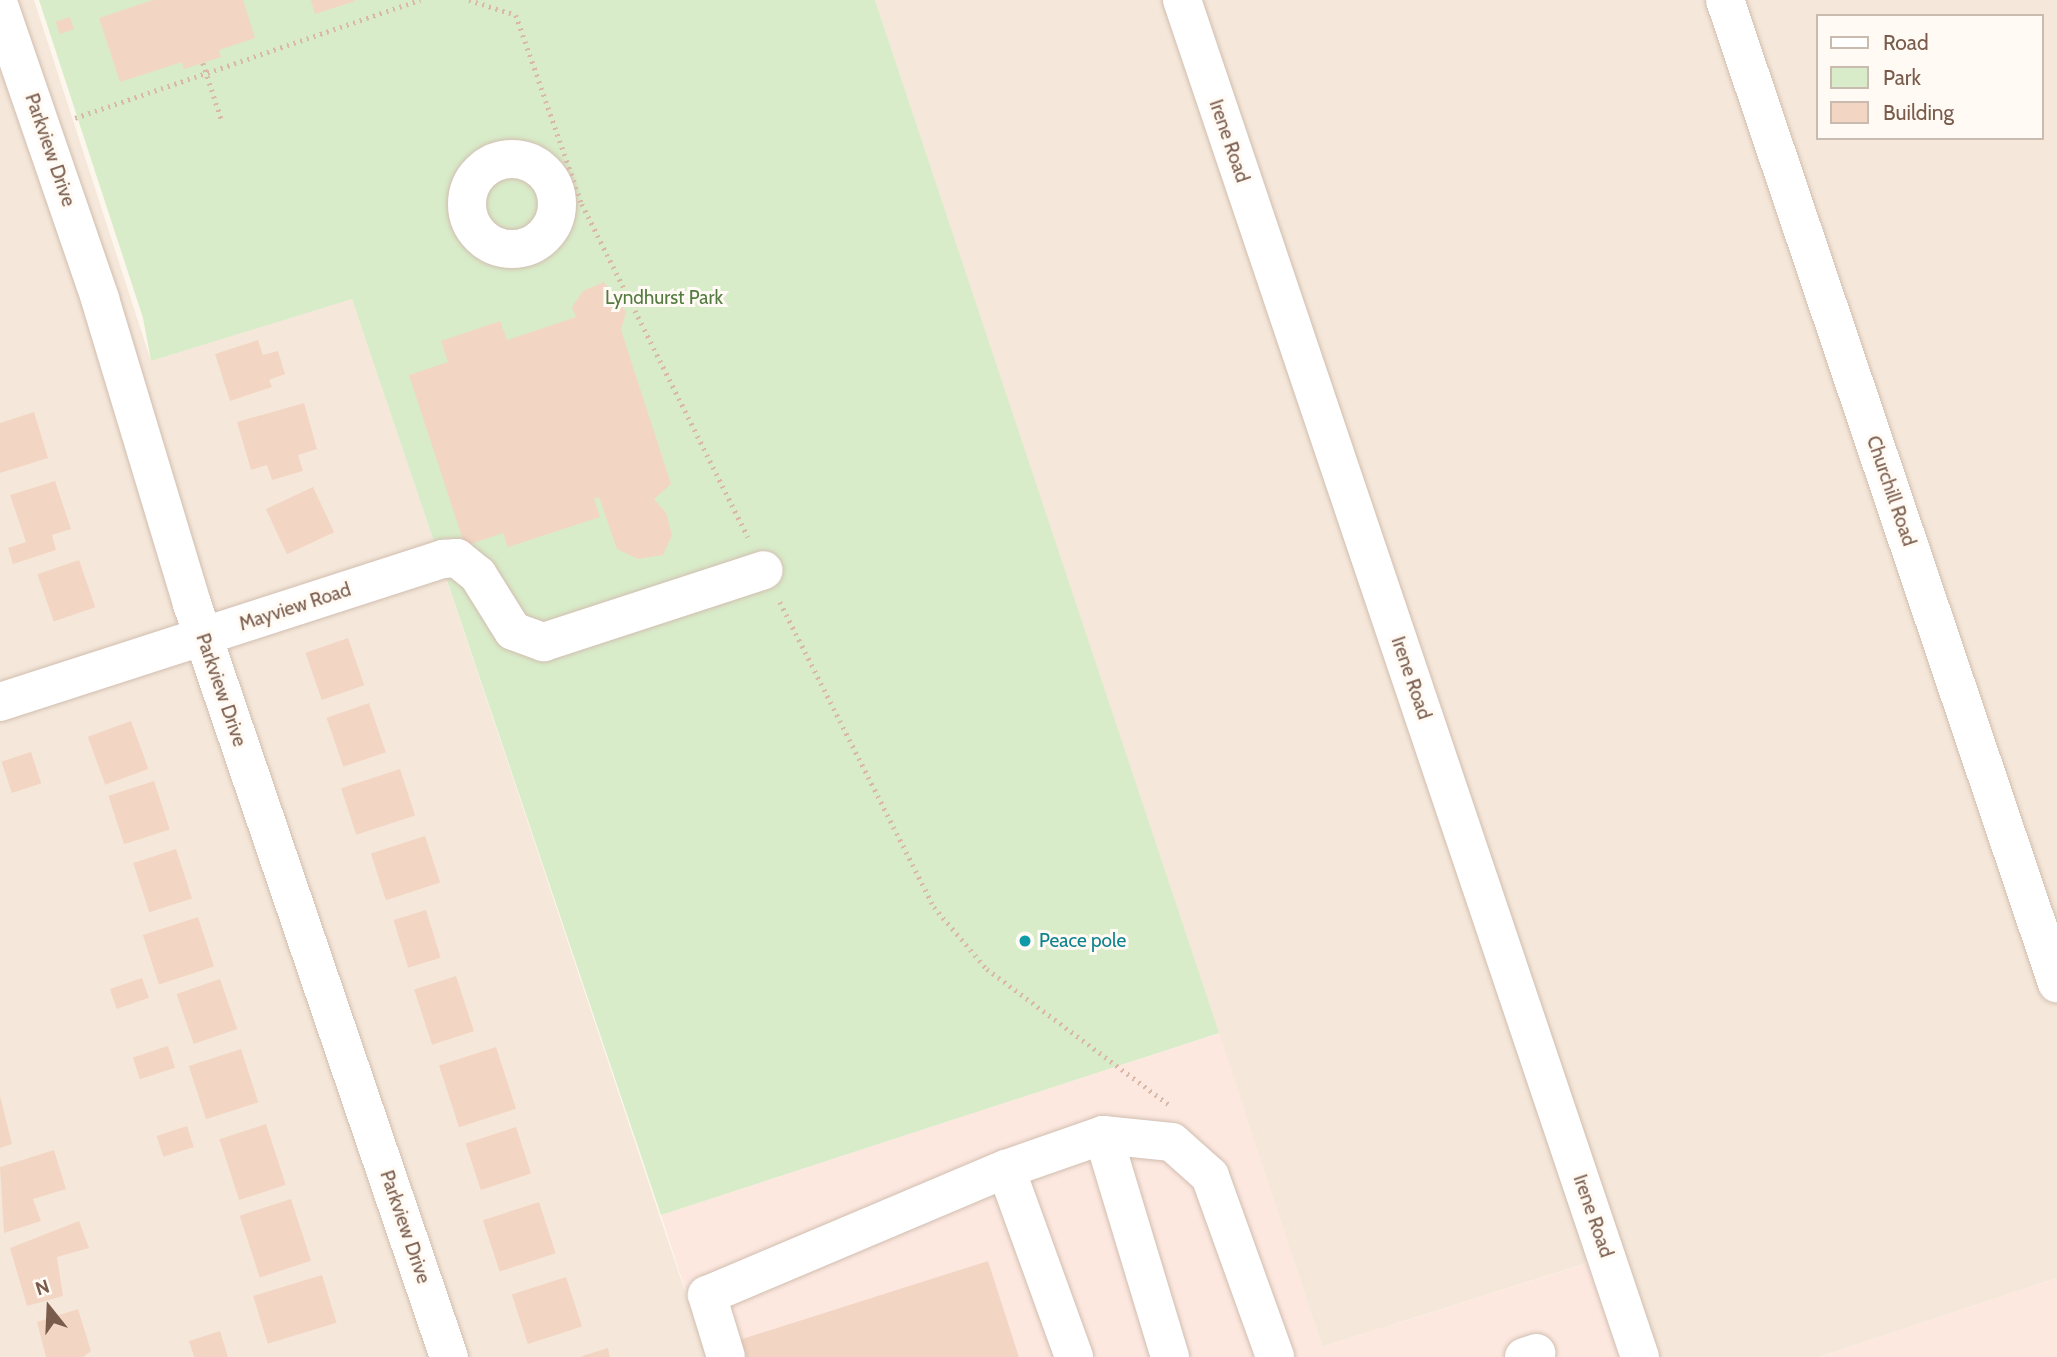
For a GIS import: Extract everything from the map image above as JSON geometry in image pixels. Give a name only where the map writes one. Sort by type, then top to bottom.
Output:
[{"type":"street","name":"Irene Road","points":[[1182,0],[1640,1357]]},
{"type":"street","name":"Churchill Road","points":[[1725,0],[2057,983]]},
{"type":"street","name":"Parkview Drive","points":[[1,16],[100,299],[203,636],[449,1357]]},
{"type":"street","name":"Mayview Road","points":[[0,702],[430,563],[457,558],[478,575],[513,631],[544,642],[764,570]]},
{"type":"street","points":[[1103,1135],[1170,1357]]},
{"type":"street","points":[[726,1357],[707,1295],[1006,1169],[1103,1135],[1172,1142],[1210,1176],[1275,1357]]},
{"type":"street","points":[[1006,1169],[1074,1357]]},
{"type":"path","points":[[74,118],[205,71],[420,0]]},
{"type":"path","points":[[469,0],[516,15],[582,204],[934,907],[987,969],[1179,1112]]},
{"type":"path","points":[[202,63],[222,121]]},
{"type":"shaded area","points":[[0,0],[34,0],[151,361],[352,298],[707,1357],[0,1357]]},
{"type":"shaded area","points":[[875,0],[2057,0],[2057,1278],[1819,1357],[1640,1357],[1606,1257],[1322,1347]]},
{"type":"shaded area","points":[[1219,1033],[1322,1347],[1607,1257],[1640,1357],[707,1357],[661,1215]]},
{"type":"shaded area","points":[[2057,1278],[2057,1357],[1819,1357]]},
{"type":"green space","name":"Lyndhurst Park","points":[[39,0],[875,0],[1219,1033],[661,1215],[352,299],[151,361],[143,318]]},
{"type":"building","points":[[153,0],[243,0],[255,38],[219,50],[221,57],[184,69],[182,62],[120,82],[99,18]]},
{"type":"building","points":[[311,0],[354,0],[355,1],[315,14]]},
{"type":"building","points":[[70,17],[74,29],[60,34],[56,22]]},
{"type":"building","points":[[604,282],[626,312],[621,330],[671,484],[654,499],[666,513],[672,535],[663,555],[638,559],[617,549],[599,497],[594,499],[600,517],[508,547],[503,533],[465,546],[409,375],[448,362],[441,341],[500,321],[507,340],[576,317],[572,307],[583,291]]},
{"type":"building","points":[[258,340],[263,355],[278,351],[285,374],[269,380],[272,387],[230,401],[215,354]]},
{"type":"building","points":[[304,403],[317,449],[298,455],[303,471],[272,480],[267,465],[251,470],[237,422]]},
{"type":"building","points":[[34,412],[48,458],[0,473],[0,423]]},
{"type":"building","points":[[55,481],[71,529],[52,535],[56,550],[13,564],[8,548],[26,542],[10,495]]},
{"type":"building","points":[[313,487],[334,532],[287,554],[266,509]]},
{"type":"building","points":[[79,560],[95,607],[54,622],[37,574]]},
{"type":"building","points":[[348,638],[364,685],[322,700],[305,653]]},
{"type":"building","points":[[369,703],[386,752],[343,767],[326,718]]},
{"type":"building","points":[[131,721],[148,769],[105,785],[88,737]]},
{"type":"building","points":[[31,752],[41,783],[12,793],[2,762]]},
{"type":"building","points":[[400,769],[415,816],[356,835],[341,788]]},
{"type":"building","points":[[154,781],[170,830],[124,844],[108,796]]},
{"type":"building","points":[[425,836],[440,883],[386,900],[371,854]]},
{"type":"building","points":[[176,849],[192,898],[149,912],[133,863]]},
{"type":"building","points":[[426,910],[441,958],[408,968],[393,920]]},
{"type":"building","points":[[198,917],[214,966],[159,984],[143,935]]},
{"type":"building","points":[[456,976],[474,1031],[432,1045],[414,990]]},
{"type":"building","points":[[142,978],[149,998],[117,1009],[110,989]]},
{"type":"building","points":[[220,979],[237,1029],[194,1044],[177,994]]},
{"type":"building","points":[[168,1046],[175,1068],[140,1079],[133,1057]]},
{"type":"building","points":[[496,1047],[516,1109],[459,1127],[439,1066]]},
{"type":"building","points":[[241,1049],[258,1102],[206,1119],[189,1066]]},
{"type":"building","points":[[0,1096],[12,1144],[0,1148]]},
{"type":"building","points":[[266,1124],[286,1185],[239,1200],[219,1139]]},
{"type":"building","points":[[187,1126],[194,1147],[163,1157],[157,1136]]},
{"type":"building","points":[[516,1127],[531,1174],[481,1190],[466,1143]]},
{"type":"building","points":[[54,1150],[66,1189],[33,1199],[41,1221],[4,1233],[0,1167]]},
{"type":"building","points":[[291,1199],[311,1261],[260,1278],[240,1216]]},
{"type":"building","points":[[539,1202],[556,1253],[500,1272],[483,1220]]},
{"type":"building","points":[[79,1221],[89,1248],[57,1257],[63,1296],[27,1306],[10,1248]]},
{"type":"building","points":[[988,1261],[1019,1357],[744,1357],[739,1340]]},
{"type":"building","points":[[322,1275],[337,1323],[268,1344],[253,1296]]},
{"type":"building","points":[[566,1277],[582,1326],[528,1344],[512,1295]]},
{"type":"building","points":[[78,1309],[91,1351],[83,1357],[46,1357],[37,1322]]},
{"type":"building","points":[[220,1331],[228,1357],[194,1357],[189,1341]]},
{"type":"building","points":[[608,1348],[610,1357],[582,1357],[582,1356]]},
{"type":"place","name":"Peace pole","points":[[1025,941]]}]
